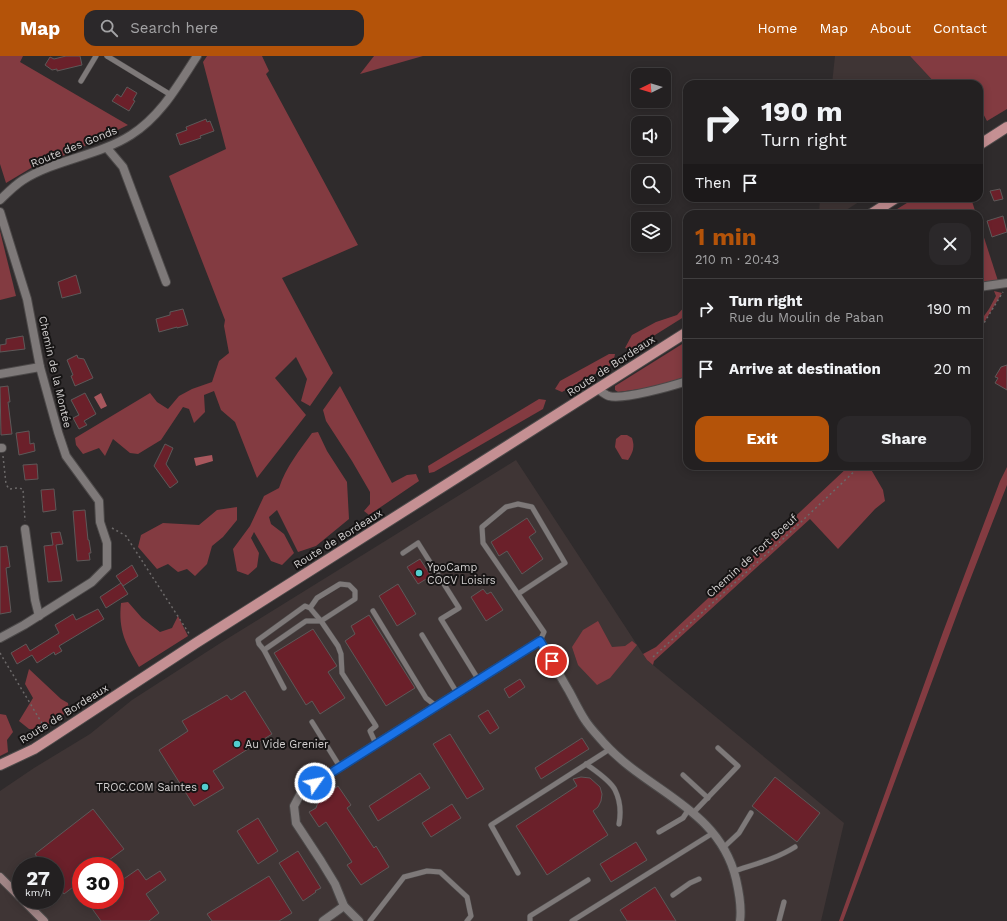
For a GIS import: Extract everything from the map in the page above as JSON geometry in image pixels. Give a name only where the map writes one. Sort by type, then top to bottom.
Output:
[{"type":"main road","points":[[983,142],[1007,127]]},
{"type":"main road","points":[[877,210],[890,202]]},
{"type":"main road","name":"Route de Bordeaux","points":[[0,765],[34,749],[196,643],[683,335]]},
{"type":"main road","points":[[0,877],[12,889]]},
{"type":"main road","points":[[32,909],[44,921]]},
{"type":"street","name":"Route des Gonds","points":[[0,200],[22,180],[46,168],[107,148],[131,135],[158,113],[197,56]]},
{"type":"street","points":[[107,148],[123,168],[166,282]]},
{"type":"street","name":"Chemin de la Montée","points":[[0,212],[27,299],[40,367],[58,432],[66,456],[98,501],[100,522],[108,543],[107,567],[92,582],[39,616],[0,638]]},
{"type":"street","points":[[983,286],[1006,286]]},
{"type":"street","points":[[0,374],[40,367]]},
{"type":"street","points":[[598,389],[609,396],[624,396],[670,387],[683,382]]},
{"type":"street","points":[[25,529],[35,600],[39,616]]},
{"type":"street","points":[[359,921],[344,906],[331,878],[296,823],[294,806],[302,791],[540,641],[585,720],[610,749],[628,766],[692,811],[707,824],[730,860],[734,871],[739,890],[740,921]]},
{"type":"street","points":[[323,921],[344,906]]},
{"type":"lane","points":[[81,81],[96,56]]},
{"type":"lane","points":[[107,56],[171,95]]},
{"type":"lane","points":[[518,594],[565,563],[532,507],[518,504],[506,507],[482,527],[483,543],[544,632],[540,641]]},
{"type":"lane","points":[[403,553],[418,543],[459,608],[441,619],[478,680]]},
{"type":"lane","points":[[264,650],[306,621],[321,621],[356,599],[355,591],[349,585],[340,584],[317,598],[310,608]]},
{"type":"lane","points":[[284,688],[258,640],[305,606],[310,608],[321,621],[338,646],[341,654],[342,673],[376,726],[370,731],[376,744]]},
{"type":"lane","points":[[373,611],[426,698],[436,706]]},
{"type":"lane","points":[[422,635],[457,693]]},
{"type":"lane","points":[[312,722],[340,767]]},
{"type":"lane","points":[[659,832],[683,818],[708,798],[738,766],[718,748]]},
{"type":"lane","points":[[518,873],[491,825],[610,749]]},
{"type":"lane","points":[[586,764],[615,789],[621,812],[619,824]]},
{"type":"lane","points":[[683,775],[708,798]]},
{"type":"lane","points":[[723,848],[739,832],[751,813]]},
{"type":"lane","points":[[572,921],[713,833]]},
{"type":"lane","points":[[734,871],[784,854],[795,847]]},
{"type":"lane","points":[[370,921],[404,877],[428,871],[440,872],[467,897],[472,916],[467,921]]},
{"type":"lane","points":[[672,895],[699,879]]},
{"type":"lane","points":[[530,921],[530,916],[588,880]]},
{"type":"lane","points":[[779,921],[784,902]]},
{"type":"path","points":[[983,324],[1006,286]]},
{"type":"path","points":[[1,448],[6,484],[9,489],[23,489],[25,529]]},
{"type":"path","name":"Chemin de Fort Boeuf","points":[[653,657],[782,540],[856,470]]},
{"type":"path","points":[[100,522],[126,536],[196,643]]},
{"type":"path","points":[[0,653],[51,738]]},
{"type":"shaded area","points":[[0,56],[23,56],[20,62],[128,125],[68,154],[36,165],[6,183],[0,164]]},
{"type":"shaded area","points":[[207,56],[262,56],[269,71],[266,74],[358,245],[282,278],[333,373],[310,406],[301,401],[307,379],[296,357],[275,378],[306,415],[257,478],[235,422],[221,410],[214,391],[204,395],[205,412],[194,423],[189,409],[183,407],[161,440],[138,454],[130,453],[113,439],[105,456],[99,448],[83,454],[76,445],[75,438],[150,393],[157,402],[168,409],[179,396],[192,389],[212,382],[219,361],[229,353],[224,326],[225,320],[169,176],[226,149],[203,62]]},
{"type":"shaded area","points":[[374,56],[423,56],[360,74]]},
{"type":"shaded area","points":[[835,56],[910,56],[932,80],[832,80]]},
{"type":"shaded area","points":[[910,56],[1007,56],[1007,109],[987,121],[983,114],[983,80],[932,80]]},
{"type":"shaded area","points":[[820,202],[859,202],[846,210],[819,210]]},
{"type":"shaded area","points":[[908,202],[972,202],[975,210],[896,210]]},
{"type":"shaded area","points":[[0,231],[16,296],[0,300]]},
{"type":"shaded area","points":[[983,234],[999,284],[983,286]]},
{"type":"shaded area","points":[[994,291],[1002,293],[983,324],[983,317],[996,296]]},
{"type":"shaded area","points":[[683,308],[683,318],[631,350],[625,348],[632,335],[656,322],[677,315]]},
{"type":"shaded area","points":[[683,344],[683,380],[670,385],[618,392],[615,390],[615,386]]},
{"type":"shaded area","points":[[609,354],[615,354],[613,364],[562,392],[555,389],[560,381]]},
{"type":"shaded area","points":[[340,386],[392,483],[407,475],[416,474],[419,481],[369,515],[364,511],[370,504],[370,492],[326,421],[323,410]]},
{"type":"shaded area","points":[[101,393],[107,406],[101,409],[94,397]]},
{"type":"shaded area","points":[[539,399],[546,400],[543,409],[434,472],[429,473],[428,466]]},
{"type":"shaded area","points":[[318,432],[327,451],[347,482],[349,519],[316,546],[298,552],[277,510],[269,517],[271,524],[284,534],[294,553],[282,565],[271,561],[254,532],[251,538],[259,553],[257,567],[248,575],[237,571],[233,549],[250,526],[264,496],[279,488],[285,473],[298,453],[312,433]]},
{"type":"shaded area","points":[[621,435],[627,435],[632,438],[633,449],[628,460],[622,459],[615,447],[616,439]]},
{"type":"shaded area","points":[[212,455],[213,461],[196,466],[194,458]]},
{"type":"shaded area","points":[[516,460],[647,660],[844,823],[821,921],[0,921],[0,791],[34,768],[90,734],[132,700],[222,642]]},
{"type":"shaded area","points":[[1007,467],[1007,485],[963,598],[843,921],[839,921],[943,632],[1000,481]]},
{"type":"shaded area","points":[[845,470],[871,470],[883,490],[885,501],[875,509],[838,549],[810,519],[654,661],[653,665],[643,654],[656,647]]},
{"type":"shaded area","points":[[237,507],[237,520],[223,537],[212,546],[207,564],[195,576],[187,569],[178,572],[168,564],[157,569],[138,547],[141,535],[163,523],[199,525],[217,510]]},
{"type":"shaded area","points":[[128,602],[142,618],[160,632],[172,628],[178,616],[188,636],[139,667],[130,651],[122,629],[120,613],[121,603]]},
{"type":"shaded area","points":[[598,621],[612,647],[625,646],[632,641],[637,645],[610,678],[597,685],[578,665],[572,647],[583,630]]},
{"type":"shaded area","points":[[29,669],[61,699],[68,703],[69,711],[40,730],[29,729],[19,721],[33,698],[25,684]]},
{"type":"shaded area","points":[[0,714],[6,715],[13,732],[7,740],[8,752],[0,756]]},
{"type":"building","points":[[66,56],[80,56],[82,65],[57,71],[57,69],[52,70],[45,65],[50,57],[54,59]]},
{"type":"building","points":[[127,87],[137,93],[133,100],[135,101],[129,111],[112,101],[117,94],[121,97]]},
{"type":"building","points":[[206,119],[207,122],[210,121],[214,131],[200,136],[201,138],[180,145],[176,134],[187,130],[186,127]]},
{"type":"building","points":[[1000,189],[1003,199],[994,201],[990,191]]},
{"type":"building","points":[[1003,216],[1007,232],[992,237],[987,221]]},
{"type":"building","points":[[76,275],[81,293],[62,298],[58,282]]},
{"type":"building","points":[[183,309],[188,325],[159,332],[156,319],[170,315],[170,312]]},
{"type":"building","points":[[23,336],[25,349],[0,352],[0,345],[6,344],[6,339]]},
{"type":"building","points":[[77,355],[78,358],[84,359],[93,378],[75,386],[71,376],[73,375],[67,360]]},
{"type":"building","points":[[1007,365],[1007,390],[995,383],[998,378],[995,377],[1001,367]]},
{"type":"building","points":[[8,386],[10,402],[8,402],[12,434],[1,435],[0,387]]},
{"type":"building","points":[[85,393],[96,414],[84,421],[87,425],[79,429],[73,418],[79,415],[71,400]]},
{"type":"building","points":[[29,431],[30,444],[34,443],[35,451],[19,455],[16,433]]},
{"type":"building","points":[[165,444],[173,448],[166,464],[178,482],[170,488],[154,466]]},
{"type":"building","points":[[37,464],[38,479],[25,480],[23,465]]},
{"type":"building","points":[[54,489],[56,510],[43,512],[41,490]]},
{"type":"building","points":[[85,510],[91,553],[89,553],[90,560],[77,561],[73,511]]},
{"type":"building","points":[[527,518],[536,532],[529,537],[543,559],[522,574],[507,551],[499,556],[491,542]]},
{"type":"building","points":[[60,532],[63,544],[56,545],[62,581],[48,582],[44,546],[53,545],[51,533]]},
{"type":"building","points":[[7,546],[10,567],[6,568],[11,612],[0,614],[0,547]]},
{"type":"building","points":[[420,559],[431,576],[418,584],[407,567]]},
{"type":"building","points":[[132,565],[138,576],[123,586],[116,576]]},
{"type":"building","points":[[121,583],[128,594],[106,608],[100,597]]},
{"type":"building","points":[[398,584],[416,614],[397,626],[379,596]]},
{"type":"building","points":[[483,589],[487,594],[491,592],[503,610],[486,621],[471,597]]},
{"type":"building","points":[[98,609],[104,619],[59,646],[62,651],[55,655],[54,652],[37,663],[32,655],[17,664],[11,653],[26,644],[30,651],[59,633],[55,625],[73,614],[76,620]]},
{"type":"building","points":[[369,615],[415,688],[386,706],[345,641],[355,634],[351,626]]},
{"type":"building","points":[[313,629],[337,666],[328,672],[345,698],[320,714],[312,701],[306,705],[274,653]]},
{"type":"building","points":[[520,679],[525,687],[509,698],[504,689]]},
{"type":"building","points":[[245,691],[272,734],[213,771],[224,788],[194,806],[159,750],[188,731],[182,721],[227,695],[231,700]]},
{"type":"building","points":[[488,710],[499,728],[490,734],[478,716]]},
{"type":"building","points":[[450,734],[484,789],[467,799],[433,744]]},
{"type":"building","points":[[582,738],[589,749],[541,779],[535,768]]},
{"type":"building","points":[[420,773],[430,788],[378,821],[369,806]]},
{"type":"building","points":[[581,777],[590,778],[600,787],[602,794],[601,801],[598,807],[593,811],[608,835],[547,875],[516,826],[577,786],[573,779]]},
{"type":"building","points":[[775,777],[820,813],[797,842],[752,806]]},
{"type":"building","points":[[338,786],[351,805],[347,808],[374,848],[376,846],[389,867],[361,885],[347,865],[352,862],[326,822],[319,827],[309,812],[316,808],[319,799]]},
{"type":"building","points":[[452,804],[461,818],[431,837],[422,823]]},
{"type":"building","points":[[93,809],[124,849],[113,857],[72,857],[72,888],[64,894],[64,857],[37,857],[35,854]]},
{"type":"building","points":[[258,818],[278,851],[258,864],[237,831]]},
{"type":"building","points":[[636,842],[647,860],[611,882],[600,864]]},
{"type":"building","points":[[298,851],[321,888],[303,901],[279,863]]},
{"type":"building","points":[[138,869],[146,880],[160,871],[166,880],[146,894],[159,913],[149,921],[101,921],[92,909],[124,909],[124,879]]},
{"type":"building","points":[[269,876],[292,913],[279,921],[212,921],[207,914]]},
{"type":"building","points":[[655,887],[676,921],[627,921],[620,910]]},
{"type":"place","name":"YpoCamp COCV Loisirs","points":[[419,573]]},
{"type":"place","name":"Au Vide Grenier","points":[[237,744]]},
{"type":"place","name":"TROC.COM Saintes","points":[[205,787]]},
{"type":"route","points":[[315,783],[540,641],[552,661]]}]
